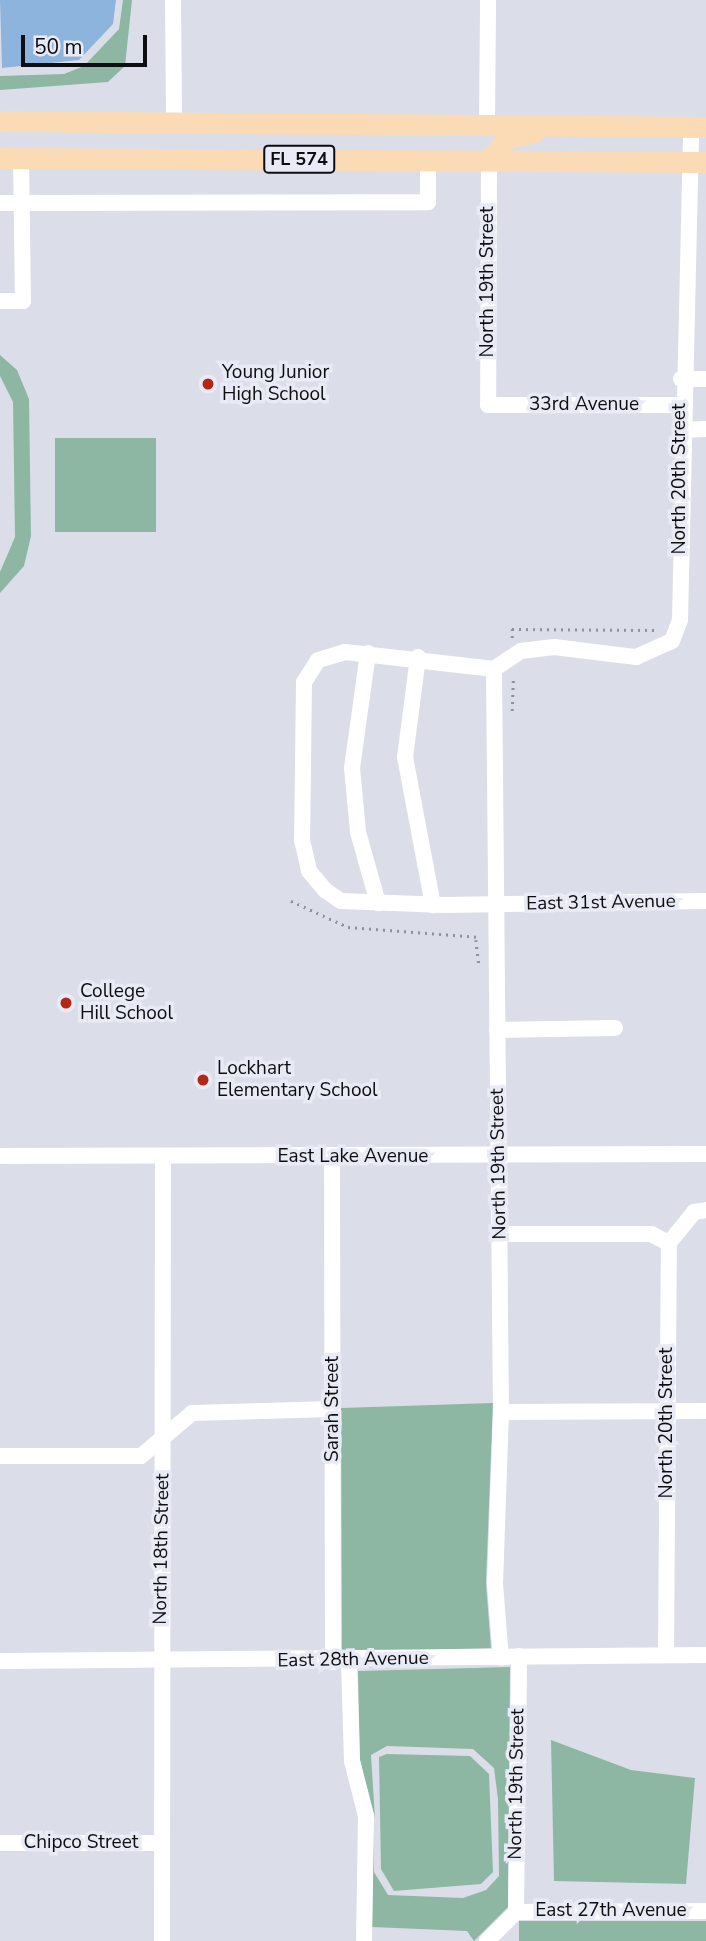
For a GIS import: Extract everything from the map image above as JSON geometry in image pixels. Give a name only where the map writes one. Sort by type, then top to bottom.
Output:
[{"type":"main road","name":"FL 574","points":[[0,121],[487,123],[698,127]]},
{"type":"main road","points":[[489,160],[516,134],[595,125]]},
{"type":"main road","name":"FL 574","points":[[11,158],[698,161]]},
{"type":"street","points":[[173,0],[174,121]]},
{"type":"street","points":[[487,123],[488,0]]},
{"type":"street","name":"North 20th Street","points":[[494,669],[512,657],[554,647],[636,657],[672,641],[680,620],[680,405],[698,161],[698,127]]},
{"type":"street","points":[[0,301],[23,301],[22,203],[11,158]]},
{"type":"street","points":[[0,204],[428,202],[428,160]]},
{"type":"street","name":"North 19th Street","points":[[488,404],[489,160]]},
{"type":"street","points":[[681,380],[706,379]]},
{"type":"street","name":"33rd Avenue","points":[[488,404],[680,405]]},
{"type":"street","points":[[680,430],[706,429]]},
{"type":"street","points":[[368,653],[352,768],[358,832],[378,903]]},
{"type":"street","name":"East 31st Avenue","points":[[494,669],[418,657],[368,653],[318,660],[304,682],[302,840],[309,871],[325,890],[341,901],[438,905],[706,901]]},
{"type":"street","points":[[418,657],[405,757],[438,905]]},
{"type":"street","name":"North 19th Street","points":[[494,669],[501,1412],[495,1584],[501,1658]]},
{"type":"street","points":[[498,1030],[615,1028]]},
{"type":"street","name":"East Lake Avenue","points":[[0,1156],[163,1158],[706,1154]]},
{"type":"street","name":"Sarah Street","points":[[332,1157],[332,1409],[341,1661],[352,1761],[366,1816],[363,1941]]},
{"type":"street","name":"North 18th Street","points":[[162,1941],[160,1661],[163,1158]]},
{"type":"street","points":[[500,1234],[638,1233],[669,1243],[694,1212],[706,1210]]},
{"type":"street","name":"North 20th Street","points":[[666,1656],[669,1243]]},
{"type":"street","points":[[0,1456],[141,1457],[163,1435],[192,1413],[332,1409]]},
{"type":"street","points":[[501,1412],[706,1411]]},
{"type":"street","name":"East 28th Avenue","points":[[0,1661],[341,1661],[706,1655]]},
{"type":"street","name":"North 19th Street","points":[[516,1912],[519,1656]]},
{"type":"street","name":"Chipco Street","points":[[0,1843],[162,1843]]},
{"type":"street","name":"East 27th Avenue","points":[[487,1941],[516,1912],[706,1911]]},
{"type":"path","points":[[512,657],[512,629],[666,630]]},
{"type":"path","points":[[291,901],[348,927],[439,930],[463,940],[482,934]]},
{"type":"green space","points":[[123,0],[132,0],[125,66],[108,82],[0,90],[0,76],[64,74],[84,66],[119,29]]},
{"type":"green space","points":[[0,355],[17,370],[29,399],[31,536],[24,566],[0,593],[0,572],[15,537],[13,402],[0,376]]},
{"type":"green space","points":[[55,438],[156,438],[156,532],[55,532]]},
{"type":"green space","points":[[493,1403],[486,1583],[491,1648],[342,1652],[341,1408]]},
{"type":"green space","points":[[510,1667],[508,1907],[474,1941],[467,1931],[372,1927],[374,1823],[374,1872],[388,1895],[463,1898],[486,1890],[499,1876],[498,1799],[494,1768],[473,1749],[387,1746],[371,1755],[375,1818],[360,1760],[358,1671]]},
{"type":"green space","points":[[551,1740],[631,1770],[695,1778],[686,1884],[554,1881]]},
{"type":"green space","points":[[387,1754],[470,1756],[489,1774],[493,1872],[481,1884],[394,1891],[381,1869],[379,1757]]},
{"type":"green space","points":[[519,1921],[706,1921],[706,1941],[519,1941]]},
{"type":"water","points":[[0,0],[116,0],[113,24],[79,60],[2,68]]},
{"type":"place","name":"Young Junior High School","points":[[208,384]]},
{"type":"place","name":"College Hill School","points":[[66,1003]]},
{"type":"place","name":"Lockhart Elementary School","points":[[203,1080]]}]
